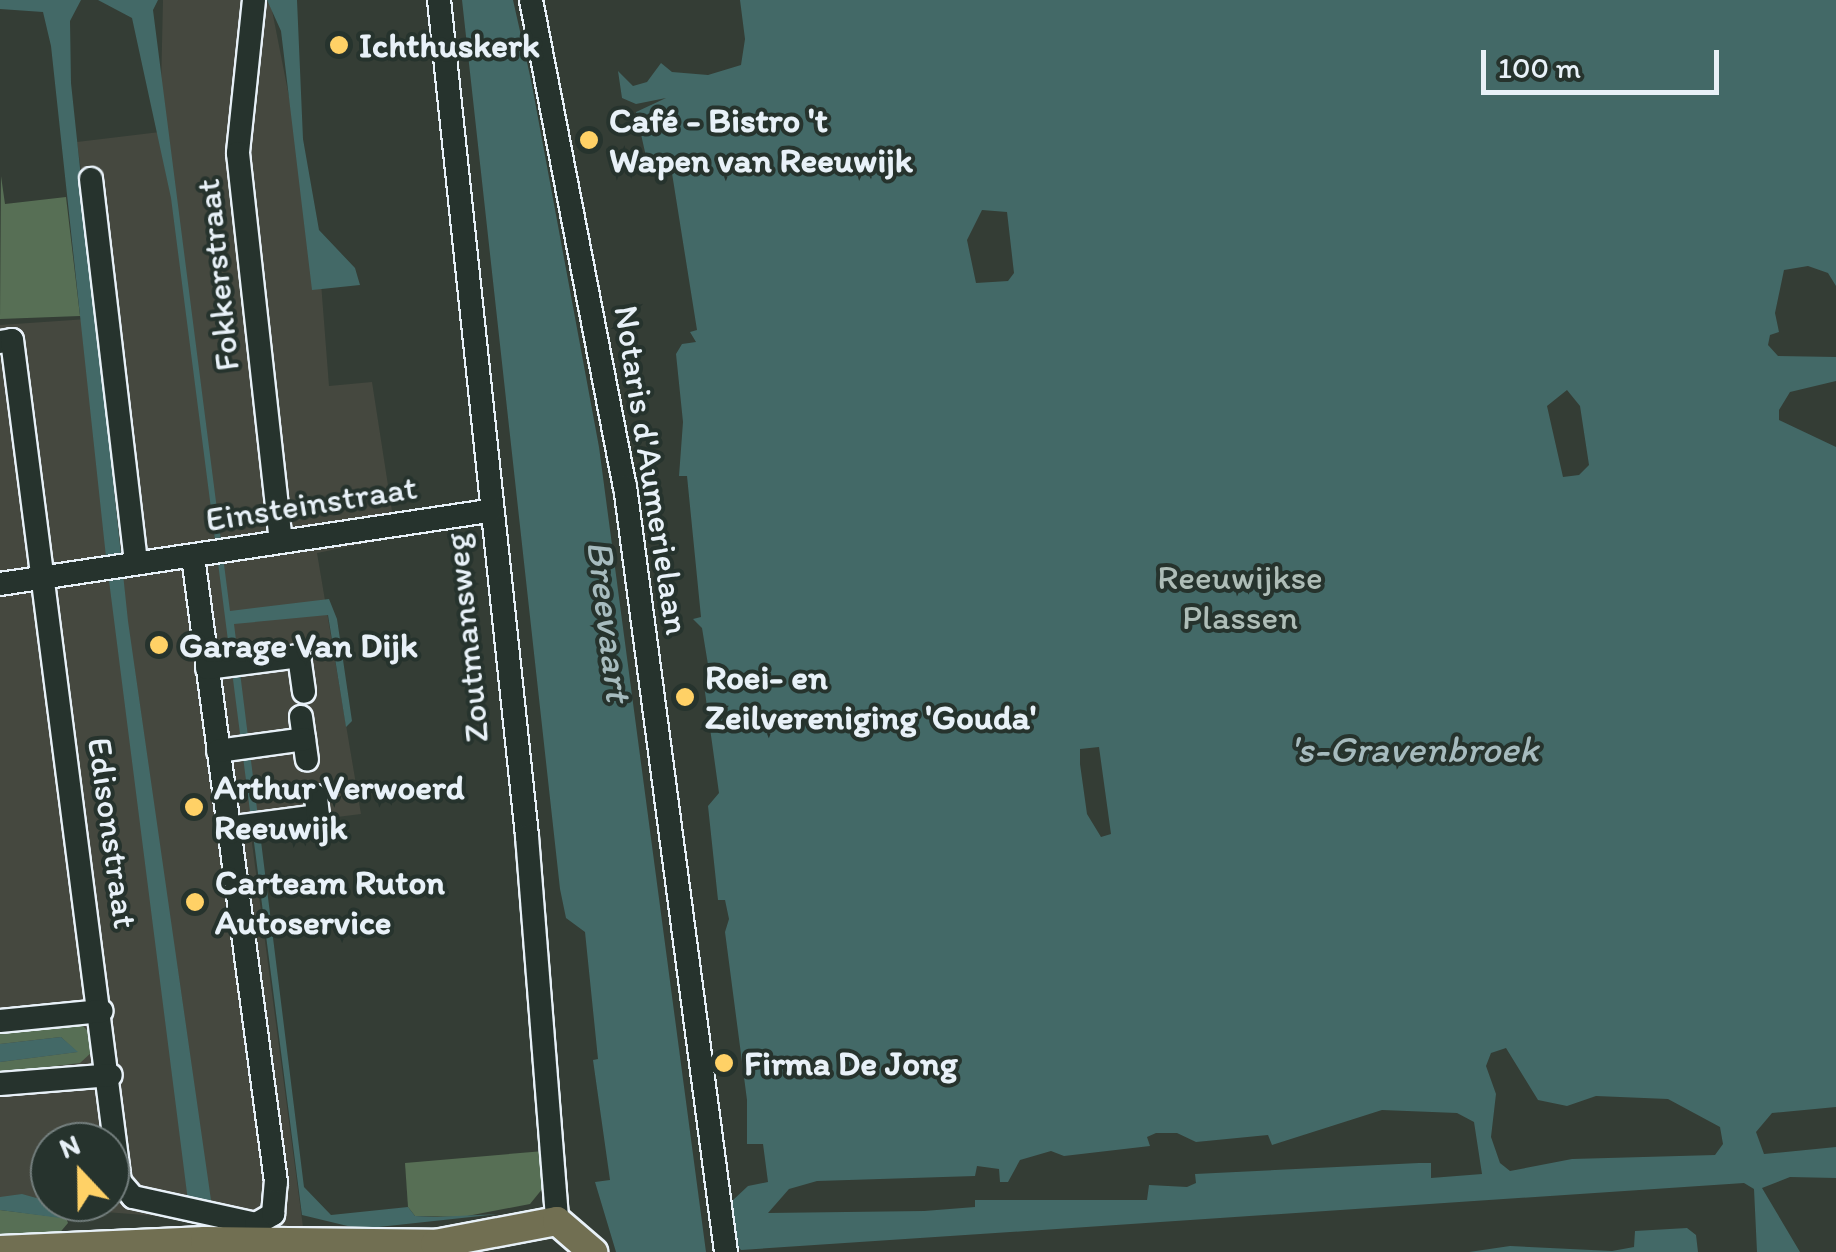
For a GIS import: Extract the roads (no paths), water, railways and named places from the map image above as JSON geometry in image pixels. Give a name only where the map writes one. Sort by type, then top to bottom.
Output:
[{"type":"main road","points":[[0,1250],[435,1244],[557,1221],[593,1252]]},
{"type":"street","name":"Fokkerstraat","points":[[254,0],[238,154],[282,542]]},
{"type":"street","name":"Zoutmansweg","points":[[439,0],[527,836],[557,1221]]},
{"type":"street","name":"Notaris d'Aumerielaan","points":[[530,0],[625,486],[726,1252]]},
{"type":"street","points":[[92,179],[124,565]]},
{"type":"street","name":"Edisonstraat","points":[[0,342],[12,340],[125,1192],[229,1222],[256,1224],[273,1214]]},
{"type":"street","name":"Einsteinstraat","points":[[273,1214],[276,1182],[246,826],[209,554],[491,512]]},
{"type":"street","points":[[0,584],[209,554]]},
{"type":"street","points":[[226,666],[299,656],[304,692]]},
{"type":"street","points":[[237,748],[304,739]]},
{"type":"street","points":[[246,826],[318,816],[316,796]]},
{"type":"street","points":[[0,1021],[102,1011]]},
{"type":"street","points":[[0,1084],[110,1075]]},
{"type":"water","points":[[0,0],[81,0],[70,21],[71,83],[128,621],[212,1207],[188,1201],[106,557],[51,46],[43,12],[0,9]]},
{"type":"water","points":[[98,0],[158,0],[153,10],[230,611],[329,599],[337,619],[352,721],[346,727],[328,615],[234,624],[304,1187],[331,1215],[408,1207],[415,1216],[499,1214],[360,1229],[302,1215],[171,198],[132,18]]},
{"type":"water","points":[[267,0],[297,0],[303,139],[319,230],[355,268],[360,285],[312,290],[281,31]]},
{"type":"water","name":"Breevaart","points":[[462,0],[513,0],[531,80],[599,447],[706,1252],[616,1252],[595,1182],[610,1180],[593,1060],[598,1059],[585,932],[566,918],[560,889]]},
{"type":"water","name":"'s-Gravenbroek","points":[[740,0],[1836,0],[1836,286],[1828,273],[1808,266],[1784,270],[1775,313],[1779,332],[1770,335],[1768,345],[1778,356],[1836,357],[1836,381],[1790,392],[1779,410],[1779,420],[1836,447],[1836,1107],[1772,1113],[1756,1132],[1764,1154],[1836,1147],[1836,1178],[1790,1177],[1762,1188],[1800,1252],[1757,1252],[1754,1189],[1744,1183],[741,1250],[736,1244],[732,1201],[748,1186],[768,1182],[763,1144],[747,1144],[747,1100],[725,932],[729,919],[725,900],[718,900],[708,806],[719,793],[704,685],[711,683],[702,628],[693,619],[701,617],[687,476],[679,476],[683,422],[676,354],[682,344],[696,342],[690,332],[697,330],[671,167],[647,161],[636,112],[666,98],[636,104],[622,98],[618,71],[633,86],[647,82],[661,63],[672,72],[708,75],[741,65],[745,39]],"holes":[[[982,210],[1007,212],[1014,273],[1008,281],[976,283],[967,240]],[[1567,390],[1580,406],[1589,465],[1579,475],[1563,477],[1547,406]],[[1099,747],[1111,834],[1101,837],[1087,814],[1080,749]],[[1506,1048],[1538,1100],[1567,1106],[1596,1096],[1668,1099],[1720,1127],[1723,1144],[1715,1155],[1572,1159],[1510,1171],[1500,1163],[1491,1137],[1496,1094],[1486,1066],[1491,1053]],[[1382,1110],[1457,1113],[1474,1122],[1482,1174],[1431,1178],[1431,1163],[1195,1174],[1196,1183],[1187,1187],[1149,1185],[1147,1200],[975,1200],[975,1207],[924,1211],[768,1213],[789,1189],[817,1181],[975,1176],[977,1166],[999,1169],[1000,1182],[1008,1182],[1020,1160],[1051,1151],[1064,1156],[1150,1146],[1147,1137],[1156,1133],[1177,1133],[1196,1142],[1268,1135],[1272,1145]]]},
{"type":"water","points":[[61,1037],[78,1052],[0,1062],[0,1044]]},
{"type":"water","points":[[30,1196],[30,1214],[0,1210],[0,1197]]},
{"type":"water","points":[[1687,1228],[1696,1235],[1698,1252],[1469,1252],[1510,1246],[1612,1251],[1634,1247],[1635,1231]]},
{"type":"place","name":"Ichthuskerk","points":[[339,45]]},
{"type":"place","name":"Café - Bistro 't Wapen van Reeuwijk","points":[[589,140]]},
{"type":"place","name":"Garage Van Dijk","points":[[159,645]]},
{"type":"place","name":"Roei- en Zeilvereniging 'Gouda'","points":[[685,697]]},
{"type":"place","name":"Arthur Verwoerd Reeuwijk","points":[[194,807]]},
{"type":"place","name":"Carteam Ruton Autoservice","points":[[195,902]]},
{"type":"place","name":"Firma De Jong","points":[[724,1063]]},
{"type":"park label","name":"Reeuwijkse Plassen","points":[[1240,597]]}]
